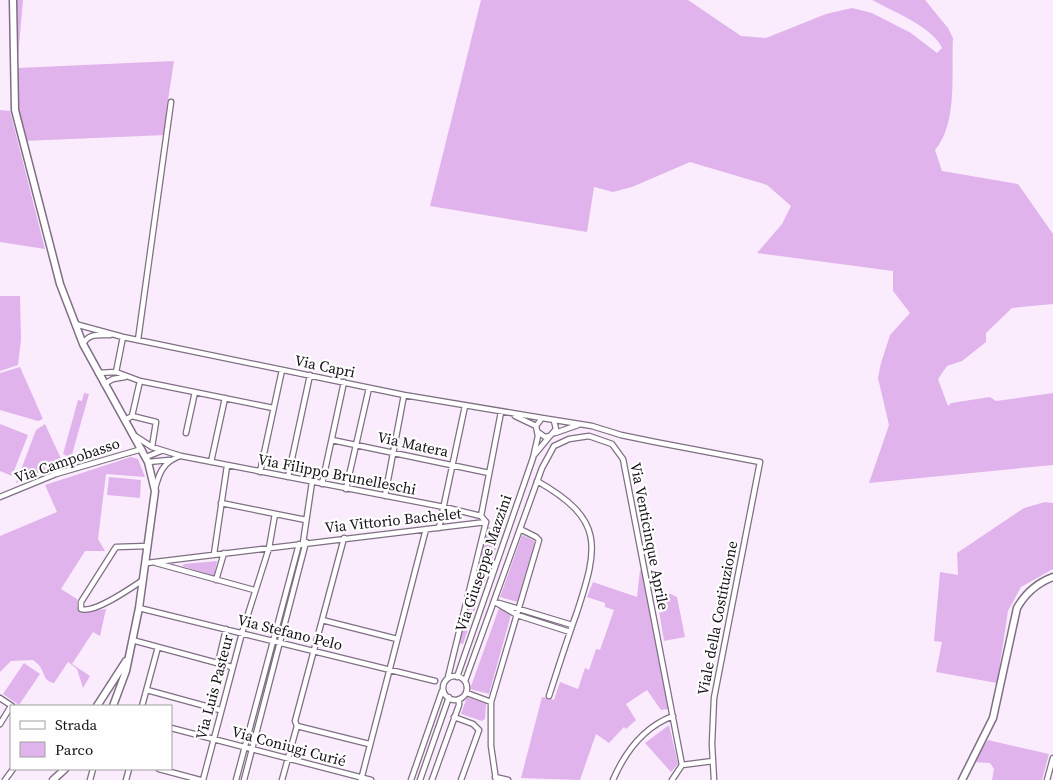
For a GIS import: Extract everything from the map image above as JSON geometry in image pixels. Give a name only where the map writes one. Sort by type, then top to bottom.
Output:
[{"type":"main road","points":[[13,0],[16,110],[60,284],[83,344],[104,384],[136,436],[147,459],[155,491],[148,546],[150,562],[143,580],[140,608],[122,682],[113,705]]},
{"type":"main road","points":[[962,780],[992,718],[1003,680],[1017,608],[1022,599],[1035,587],[1053,577]]},
{"type":"main road","points":[[98,705],[128,657]]},
{"type":"main road","points":[[51,780],[64,770]]},
{"type":"street","points":[[138,340],[171,102]]},
{"type":"street","name":"Via Capri","points":[[74,323],[117,336]]},
{"type":"street","name":"Via Capri","points":[[83,344],[86,338],[91,335],[123,337],[404,395],[592,426],[620,435],[760,462]]},
{"type":"street","points":[[116,372],[123,337]]},
{"type":"street","points":[[260,472],[282,370]]},
{"type":"street","points":[[98,373],[116,372],[140,381],[273,408]]},
{"type":"street","points":[[288,477],[310,375]]},
{"type":"street","points":[[104,384],[113,379],[126,377]]},
{"type":"street","points":[[132,416],[140,381]]},
{"type":"street","points":[[322,484],[344,382]]},
{"type":"street","points":[[346,488],[369,388]]},
{"type":"street","points":[[186,433],[195,392]]},
{"type":"street","points":[[384,496],[404,395]]},
{"type":"street","points":[[211,462],[224,398]]},
{"type":"street","points":[[439,528],[465,406]]},
{"type":"street","name":"Via Capri","points":[[504,412],[536,428],[545,437],[552,435]]},
{"type":"street","points":[[411,780],[444,680],[448,676],[486,522],[481,516],[504,412]]},
{"type":"street","points":[[125,420],[132,416],[156,422],[152,447]]},
{"type":"street","points":[[536,428],[542,418]]},
{"type":"street","points":[[552,435],[556,424],[554,421]]},
{"type":"street","points":[[552,435],[579,424]]},
{"type":"street","name":"Via Giuseppe Mazzini","points":[[457,677],[533,458],[538,436],[536,428]]},
{"type":"street","name":"Via Giuseppe Mazzini","points":[[533,458],[541,444],[552,435]]},
{"type":"street","name":"Via Filippo Brunelleschi","points":[[136,436],[152,447],[181,456],[444,507],[481,516]]},
{"type":"street","name":"Via Venticinque Aprile","points":[[465,681],[537,481],[554,446],[569,439],[589,436],[612,444],[623,459],[682,765]]},
{"type":"street","name":"Via Matera","points":[[332,440],[489,473]]},
{"type":"street","name":"Via Campobasso","points":[[0,497],[56,474],[142,449]]},
{"type":"street","points":[[147,459],[157,451],[165,451]]},
{"type":"street","name":"Via Filippo Brunelleschi","points":[[147,459],[169,460],[181,456]]},
{"type":"street","points":[[155,491],[161,470],[169,460]]},
{"type":"street","name":"Viale della Costituzione","points":[[714,780],[714,698],[760,462]]},
{"type":"street","points":[[214,554],[227,466]]},
{"type":"street","points":[[537,481],[571,502],[587,526],[592,541],[591,570],[549,696]]},
{"type":"street","name":"Via Vittorio Bachelet","points":[[303,543],[312,482]]},
{"type":"street","points":[[12,485],[15,491]]},
{"type":"street","points":[[4,488],[7,494]]},
{"type":"street","points":[[221,504],[306,520]]},
{"type":"street","name":"Via Luis Pasteur","points":[[201,780],[254,590],[269,548],[275,514]]},
{"type":"street","name":"Via Vittorio Bachelet","points":[[150,562],[486,522]]},
{"type":"street","points":[[361,779],[426,529]]},
{"type":"street","points":[[508,780],[496,779],[491,746],[491,702],[538,540],[536,536],[520,529]]},
{"type":"street","points":[[282,780],[296,726],[294,721],[344,538]]},
{"type":"street","points":[[236,780],[272,641],[303,543]]},
{"type":"street","points":[[244,780],[280,642],[303,543]]},
{"type":"street","points":[[143,580],[110,600],[87,610],[83,611],[80,606],[116,547],[148,546]]},
{"type":"street","points":[[216,580],[224,553]]},
{"type":"street","points":[[150,562],[254,590]]},
{"type":"street","points":[[495,602],[572,625]]},
{"type":"street","points":[[495,602],[516,615],[570,632]]},
{"type":"street","name":"Via Stefano Pelo","points":[[140,608],[435,681],[444,680]]},
{"type":"street","points":[[322,620],[397,639]]},
{"type":"street","name":"Via Luis Pasteur","points":[[218,663],[226,629]]},
{"type":"street","points":[[132,640],[232,667]]},
{"type":"street","points":[[142,705],[158,647]]},
{"type":"street","points":[[432,780],[459,699],[467,693],[468,686],[465,681],[457,677],[448,676]]},
{"type":"street","name":"Via Stefano Pelo","points":[[435,681],[442,689]]},
{"type":"street","points":[[442,689],[450,697],[459,699]]},
{"type":"street","points":[[147,690],[220,710]]},
{"type":"street","points":[[467,693],[491,702]]},
{"type":"street","points":[[420,780],[450,697]]},
{"type":"street","points":[[0,724],[10,708]]},
{"type":"street","points":[[613,780],[630,748],[658,724],[674,716]]},
{"type":"street","points":[[454,717],[474,724],[479,730],[461,780]]},
{"type":"street","points":[[296,726],[369,744]]},
{"type":"street","name":"Via Coniugi Curié","points":[[172,728],[361,779],[371,780]]},
{"type":"street","points":[[1047,780],[1053,758]]},
{"type":"street","points":[[672,780],[682,765],[713,761]]},
{"type":"street","points":[[163,770],[201,780]]},
{"type":"green space","points":[[12,0],[23,0],[17,68],[174,61],[166,113],[170,114],[166,135],[23,141],[10,53]]},
{"type":"green space","points":[[481,0],[688,0],[741,36],[766,38],[826,14],[852,8],[872,13],[911,33],[937,53],[942,48],[930,33],[911,20],[872,0],[925,0],[948,28],[953,38],[950,112],[942,139],[935,150],[942,171],[1018,184],[1053,234],[1053,304],[1012,308],[986,333],[986,342],[962,361],[947,366],[938,379],[948,406],[951,403],[990,397],[996,401],[1053,393],[1053,465],[869,483],[889,425],[878,378],[881,363],[890,335],[910,313],[893,291],[893,271],[757,253],[782,224],[791,206],[767,185],[690,162],[632,187],[613,192],[594,187],[587,232],[430,206]]},
{"type":"green space","points":[[0,110],[10,111],[45,249],[0,242]]},
{"type":"green space","points":[[0,296],[20,296],[21,339],[18,365],[0,371]]},
{"type":"green space","points":[[20,367],[43,419],[38,421],[0,410],[0,373]]},
{"type":"green space","points":[[84,393],[89,394],[71,458],[63,454],[78,400],[82,401]]},
{"type":"green space","points":[[0,424],[28,435],[12,476],[0,471]]},
{"type":"green space","points":[[45,424],[63,463],[16,483],[36,430]]},
{"type":"green space","points":[[131,457],[138,459],[145,477],[106,474],[98,539],[105,551],[85,551],[61,589],[77,599],[77,607],[82,612],[106,609],[100,636],[93,632],[72,664],[90,676],[83,688],[77,669],[68,662],[54,683],[46,679],[39,665],[33,660],[11,661],[0,672],[0,536],[57,512],[45,485]]},
{"type":"green space","points":[[109,477],[141,480],[140,498],[107,495]]},
{"type":"green space","points":[[1045,502],[1053,503],[1053,569],[1021,587],[1008,611],[997,683],[936,672],[942,642],[934,641],[940,572],[958,575],[957,553],[1024,508]]},
{"type":"green space","points":[[488,527],[502,531],[463,644],[459,643]]},
{"type":"green space","points":[[522,535],[535,541],[517,602],[500,597]]},
{"type":"green space","points":[[217,561],[214,576],[182,566],[184,564]]},
{"type":"green space","points":[[640,570],[643,571],[668,709],[661,710],[647,690],[626,704],[636,720],[626,729],[624,727],[609,743],[596,734],[580,780],[521,778],[542,697],[554,700],[560,682],[578,689],[585,668],[589,670],[596,649],[600,650],[614,610],[605,607],[605,603],[587,597],[593,582],[637,597]]},
{"type":"green space","points":[[655,587],[677,597],[685,637],[664,641]]},
{"type":"green space","points":[[499,608],[511,615],[489,694],[470,689]]},
{"type":"green space","points":[[24,663],[40,674],[19,705],[3,694]]},
{"type":"green space","points":[[467,697],[486,704],[485,719],[482,721],[461,714]]},
{"type":"green space","points":[[669,725],[678,764],[671,772],[645,743]]},
{"type":"green space","points":[[988,740],[1049,754],[1042,780],[992,780],[994,769],[990,763],[972,762]]}]
